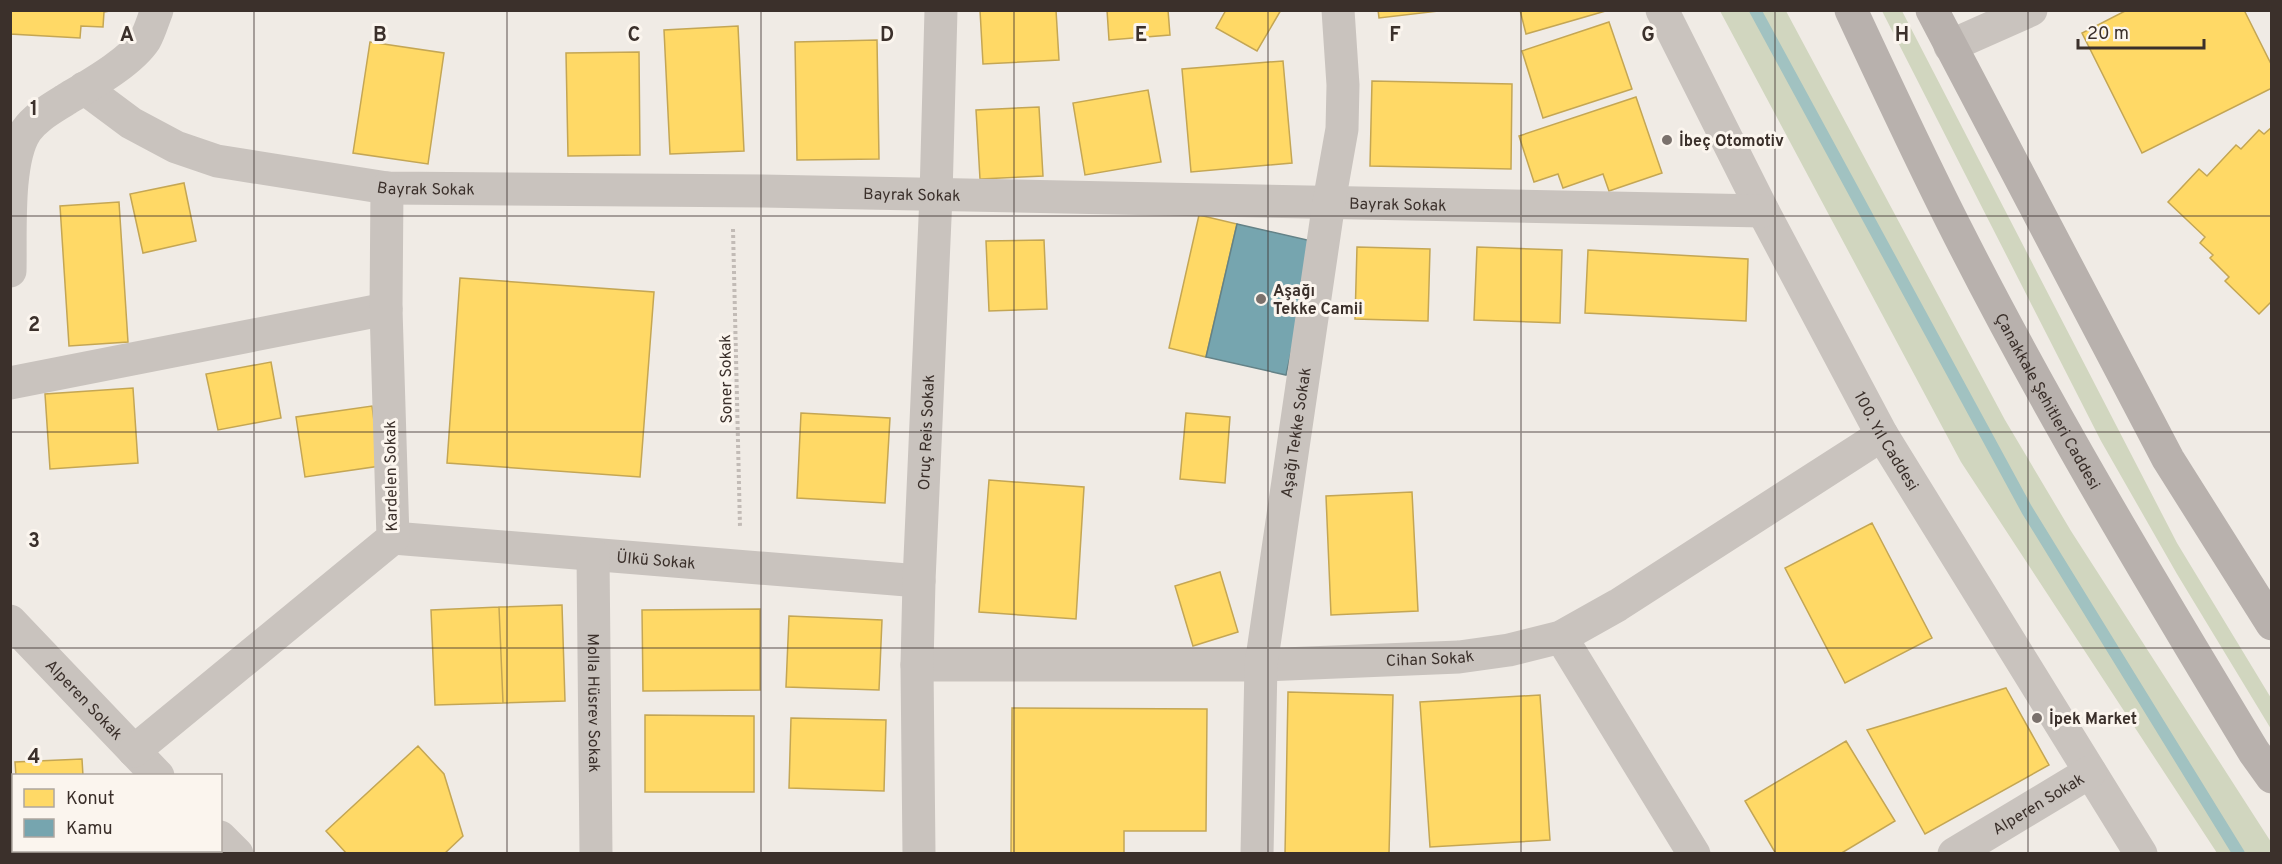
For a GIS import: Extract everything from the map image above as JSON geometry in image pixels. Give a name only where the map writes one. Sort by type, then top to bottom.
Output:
[{"type":"main road","name":"Çanakkale Şehitleri Caddesi","points":[[1851,10],[1955,228],[2060,422],[2152,582],[2271,777]]},
{"type":"main road","points":[[1932,10],[2168,459],[2271,624]]},
{"type":"street","points":[[10,271],[12,188],[16,158],[25,133],[38,118],[124,61],[144,41],[157,10]]},
{"type":"street","name":"Oruç Reis Sokak","points":[[919,854],[917,665],[919,581],[936,196],[941,10]]},
{"type":"street","name":"Aşağı Tekke Sokak","points":[[1257,854],[1261,664],[1329,202],[1342,129],[1343,85],[1338,10]]},
{"type":"street","name":"100. Yıl Caddesi","points":[[1662,10],[1763,211],[1882,435],[2141,854]]},
{"type":"street","points":[[1950,46],[2031,10]]},
{"type":"street","name":"Bayrak Sokak","points":[[84,88],[131,123],[176,147],[217,161],[387,188],[732,191],[1763,211]]},
{"type":"street","name":"Kardelen Sokak","points":[[134,751],[393,538],[386,309],[387,188]]},
{"type":"street","points":[[10,383],[386,309]]},
{"type":"street","name":"Cihan Sokak","points":[[917,665],[1261,664],[1459,657],[1509,650],[1561,637],[1618,605],[1882,435]]},
{"type":"street","name":"Ülkü Sokak","points":[[393,538],[919,581]]},
{"type":"street","name":"Molla Hüsrev Sokak","points":[[593,555],[596,854]]},
{"type":"street","name":"Alperen Sokak","points":[[10,621],[156,774]]},
{"type":"street","points":[[1561,637],[1694,854]]},
{"type":"street","name":"Alperen Sokak","points":[[1954,854],[2090,772]]},
{"type":"street","points":[[222,839],[237,854]]},
{"type":"path","name":"Soner Sokak","points":[[732,191],[741,567]]},
{"type":"green space","points":[[1720,11],[1786,11],[2005,420],[2071,531],[2271,842],[2271,853],[2217,853],[1961,462]]},
{"type":"green space","points":[[1882,11],[1902,11],[2177,543],[2271,698],[2271,729],[2177,574],[2101,441]]},
{"type":"building: Konut","points":[[10,10],[115,10],[104,12],[103,27],[81,26],[80,38],[10,34]]},
{"type":"building: Konut","points":[[980,10],[1056,10],[1059,60],[983,64]]},
{"type":"building: Konut","points":[[1107,10],[1168,10],[1170,35],[1109,40]]},
{"type":"building: Konut","points":[[1226,10],[1281,10],[1257,51],[1216,28]]},
{"type":"building: Konut","points":[[1378,10],[1447,10],[1379,18]]},
{"type":"building: Konut","points":[[1520,10],[1609,10],[1526,34]]},
{"type":"building: Konut","points":[[2127,10],[2244,10],[2272,66],[2272,88],[2142,153],[2082,33]]},
{"type":"building: Konut","points":[[1609,22],[1632,89],[1543,118],[1522,51]]},
{"type":"building: Konut","points":[[738,26],[744,151],[670,154],[664,30]]},
{"type":"building: Konut","points":[[877,40],[879,159],[797,160],[795,42]]},
{"type":"building: Konut","points":[[370,42],[444,53],[428,164],[353,153]]},
{"type":"building: Konut","points":[[639,52],[640,155],[568,156],[566,53]]},
{"type":"building: Konut","points":[[1283,61],[1292,163],[1191,172],[1182,69]]},
{"type":"building: Konut","points":[[1372,81],[1512,84],[1511,169],[1370,166]]},
{"type":"building: Konut","points":[[1148,90],[1161,162],[1085,175],[1073,103]]},
{"type":"building: Konut","points":[[1636,97],[1662,173],[1609,191],[1603,174],[1563,188],[1558,174],[1534,182],[1519,136]]},
{"type":"building: Konut","points":[[1039,107],[1043,176],[980,179],[976,110]]},
{"type":"building: Konut","points":[[2272,127],[2272,301],[2259,314],[2225,281],[2229,277],[2210,258],[2213,255],[2200,243],[2205,237],[2168,202],[2199,169],[2207,176],[2236,145],[2241,149],[2259,130],[2264,134]]},
{"type":"building: Konut","points":[[184,183],[196,241],[143,253],[130,194]]},
{"type":"building: Konut","points":[[119,202],[128,342],[69,346],[60,206]]},
{"type":"building: Konut","points":[[1199,215],[1237,224],[1206,357],[1169,348]]},
{"type":"building: Konut","points":[[1044,240],[1047,309],[989,311],[986,241]]},
{"type":"building: Konut","points":[[1357,247],[1430,249],[1428,321],[1355,319]]},
{"type":"building: Konut","points":[[1477,247],[1562,250],[1560,323],[1474,320]]},
{"type":"building: Konut","points":[[1588,250],[1748,259],[1746,321],[1585,313]]},
{"type":"building: Konut","points":[[460,278],[654,292],[640,477],[447,463]]},
{"type":"building: Konut","points":[[271,362],[281,418],[218,430],[206,374]]},
{"type":"building: Konut","points":[[133,388],[138,463],[50,469],[45,394]]},
{"type":"building: Konut","points":[[372,406],[380,466],[305,477],[296,417]]},
{"type":"building: Konut","points":[[801,413],[890,418],[885,503],[797,498]]},
{"type":"building: Konut","points":[[1186,413],[1230,417],[1225,483],[1180,479]]},
{"type":"building: Konut","points":[[989,480],[1084,487],[1076,619],[979,612]]},
{"type":"building: Konut","points":[[1412,492],[1418,611],[1331,615],[1326,496]]},
{"type":"building: Konut","points":[[1872,523],[1932,638],[1845,683],[1785,568]]},
{"type":"building: Konut","points":[[1220,572],[1238,632],[1193,646],[1175,586]]},
{"type":"building: Konut","points":[[562,605],[565,701],[503,703],[499,607]]},
{"type":"building: Konut","points":[[499,607],[503,703],[435,705],[431,610]]},
{"type":"building: Konut","points":[[760,609],[760,690],[643,691],[642,610]]},
{"type":"building: Konut","points":[[789,616],[882,620],[879,690],[786,687]]},
{"type":"building: Konut","points":[[2006,688],[2049,765],[1925,834],[1867,730]]},
{"type":"building: Konut","points":[[1288,692],[1393,695],[1389,854],[1285,854]]},
{"type":"building: Konut","points":[[1540,695],[1550,840],[1430,847],[1420,702]]},
{"type":"building: Konut","points":[[1012,708],[1207,709],[1206,831],[1124,831],[1124,854],[1011,854]]},
{"type":"building: Konut","points":[[645,715],[754,716],[754,792],[645,792]]},
{"type":"building: Konut","points":[[791,718],[886,720],[884,791],[789,788]]},
{"type":"building: Konut","points":[[1846,741],[1895,821],[1840,854],[1776,854],[1745,801]]},
{"type":"building: Konut","points":[[418,746],[444,774],[463,836],[444,854],[347,854],[326,831]]},
{"type":"building: Konut","points":[[82,759],[83,774],[16,774],[15,762]]},
{"type":"building: Konut","points":[[104,852],[156,852],[157,854],[103,854]]},
{"type":"building: Kamu","name":"Aşağı Tekke Camii","points":[[1237,224],[1316,242],[1286,375],[1206,357]]},
{"type":"waterway","points":[[1755,10],[2027,510],[2239,854]]},
{"type":"place","name":"İbeç Otomotiv","points":[[1667,140]]},
{"type":"place","name":"Aşağı Tekke Camii","points":[[1261,299]]},
{"type":"place","name":"İpek Market","points":[[2037,718]]}]
